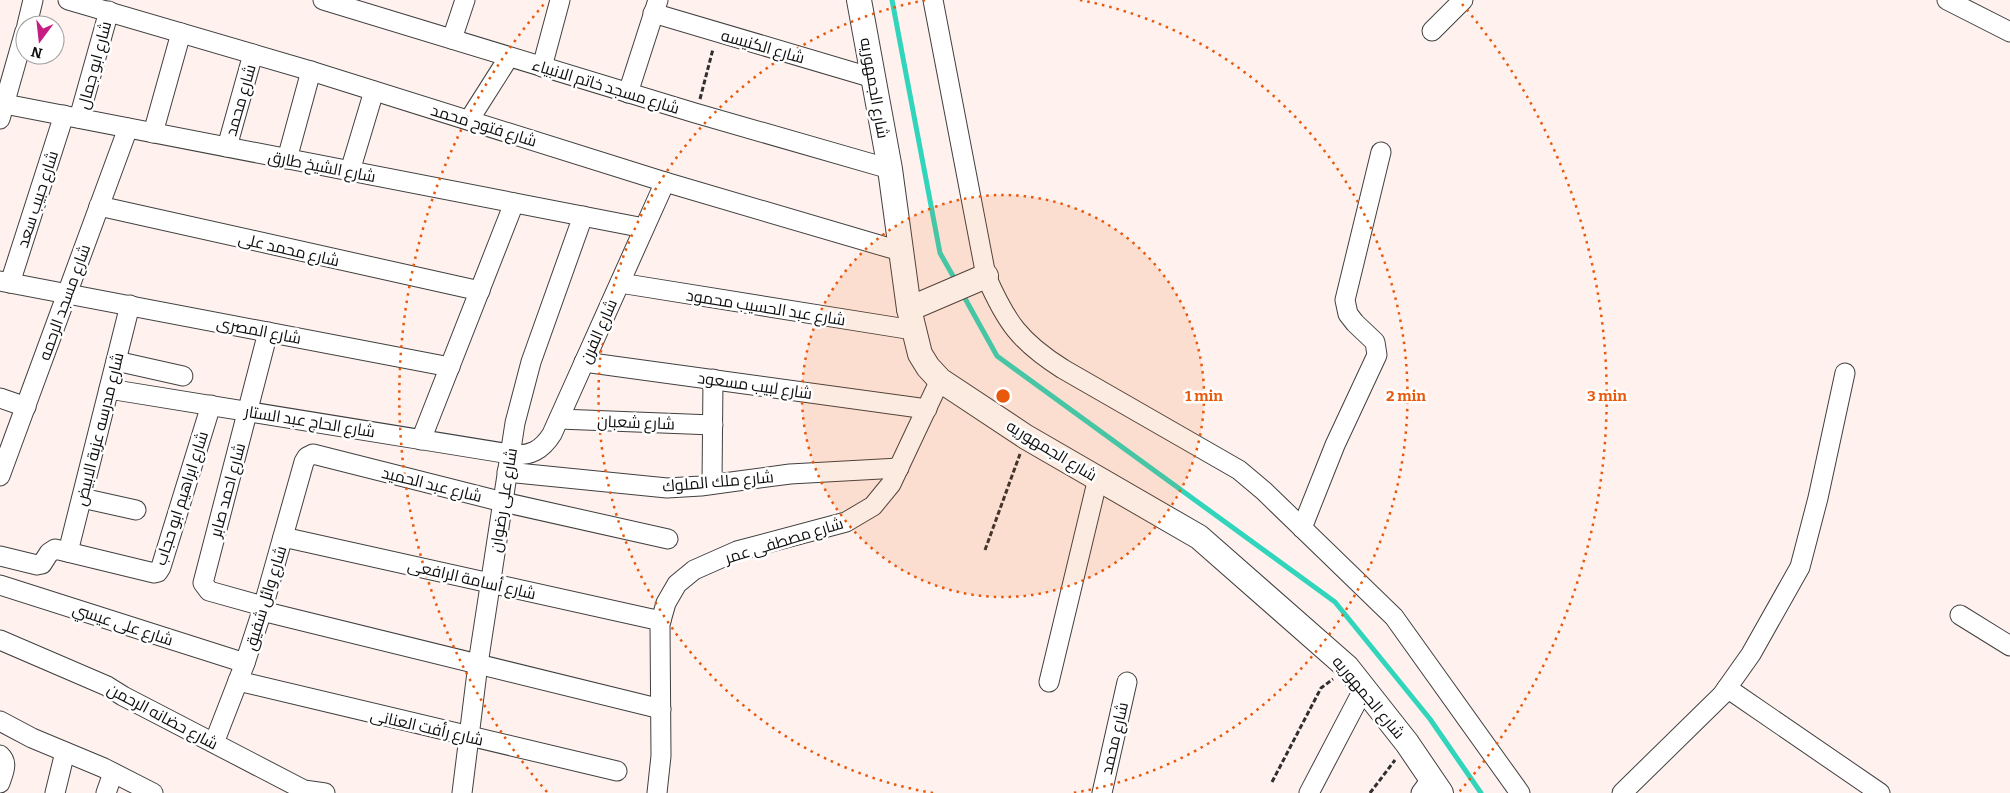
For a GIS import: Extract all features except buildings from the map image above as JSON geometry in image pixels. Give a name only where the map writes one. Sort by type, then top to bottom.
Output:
[{"type":"street","points":[[29,15],[34,0]]},
{"type":"street","name":"شارع فتوح محمد","points":[[68,0],[374,90],[665,182],[900,251]]},
{"type":"street","name":"شارع مسجد خاتم الانبياء","points":[[323,0],[379,8],[452,39],[509,57],[695,114],[890,168]]},
{"type":"street","points":[[452,39],[465,0]]},
{"type":"street","points":[[542,66],[560,0]]},
{"type":"street","name":"شارع الجمهوريه","points":[[859,0],[890,168],[900,251],[917,313],[920,354],[928,368],[940,380],[1026,437],[1199,537],[1347,667],[1407,743],[1431,788]]},
{"type":"street","points":[[933,0],[978,279],[996,298],[1019,336],[1045,358],[1239,470],[1264,490],[1394,617],[1520,793]]},
{"type":"street","points":[[1432,32],[1463,0]]},
{"type":"street","points":[[1947,0],[2010,32]]},
{"type":"street","points":[[628,93],[655,7]]},
{"type":"street","name":"شارع الكنيسه","points":[[655,7],[717,33],[873,78]]},
{"type":"street","name":"شارع ابو جمال","points":[[72,117],[109,12]]},
{"type":"street","points":[[154,133],[181,32]]},
{"type":"street","name":"شارع محمد","points":[[227,147],[253,54]]},
{"type":"street","points":[[470,120],[509,57]]},
{"type":"street","points":[[2,108],[15,64]]},
{"type":"street","points":[[287,159],[311,71]]},
{"type":"street","points":[[350,171],[374,90]]},
{"type":"street","name":"شارع الشيخ طارق","points":[[2,108],[72,117],[644,228]]},
{"type":"street","name":"شارع حبيب سعد","points":[[5,282],[72,117]]},
{"type":"street","name":"شارع مسجد الرحمه","points":[[0,476],[128,128]]},
{"type":"street","points":[[1302,528],[1335,445],[1377,356],[1375,342],[1348,314],[1346,300],[1382,152]]},
{"type":"street","name":"شارع الفرن","points":[[509,463],[520,456],[540,450],[547,442],[665,182]]},
{"type":"street","points":[[422,440],[514,203]]},
{"type":"street","name":"شارع محمد على","points":[[99,206],[480,291]]},
{"type":"street","name":"شارع على رضوان","points":[[462,793],[478,664],[515,423],[531,362],[583,216]]},
{"type":"street","points":[[917,313],[978,279]]},
{"type":"street","name":"شارع المصرى","points":[[5,282],[450,367]]},
{"type":"street","name":"شارع عبد الحسيب محمود","points":[[620,283],[917,313]]},
{"type":"street","name":"شارع مدرسه عزبة الابيض","points":[[68,552],[130,305]]},
{"type":"street","name":"شارع احمد صابر","points":[[262,608],[209,590],[202,583],[268,332]]},
{"type":"street","points":[[116,362],[183,376]]},
{"type":"street","name":"شارع لبيب مسعود","points":[[584,362],[926,409]]},
{"type":"street","points":[[1622,793],[1722,695],[1751,654],[1800,567],[1818,498],[1846,373]]},
{"type":"street","points":[[712,484],[714,380]]},
{"type":"street","name":"شارع مصطفى عمر","points":[[656,793],[661,756],[661,621],[666,603],[677,584],[694,570],[737,551],[846,522],[873,506],[891,484],[940,380]]},
{"type":"street","name":"شارع الحاج عبد الستار","points":[[109,388],[422,440],[509,463]]},
{"type":"street","points":[[0,398],[26,407]]},
{"type":"street","name":"شارع ابراهيم ابو حجاب","points":[[0,556],[37,565],[45,562],[52,550],[55,549],[154,573],[158,572],[211,405]]},
{"type":"street","name":"شارع شعبان","points":[[559,419],[713,425]]},
{"type":"street","name":"شارع وائل شفيق","points":[[214,743],[245,663],[304,462],[307,457],[313,454]]},
{"type":"street","name":"شارع عبد الحميد","points":[[313,454],[503,502],[668,539]]},
{"type":"street","name":"شارع ملك الملوك","points":[[509,463],[667,488],[790,474],[899,468]]},
{"type":"street","points":[[1049,682],[1098,478]]},
{"type":"street","points":[[82,498],[136,510]]},
{"type":"street","name":"شارع أسامة الرافعى","points":[[283,537],[661,621]]},
{"type":"street","name":"شارع على عيسي","points":[[0,585],[245,663]]},
{"type":"street","points":[[262,608],[661,709]]},
{"type":"street","points":[[1960,615],[2010,646]]},
{"type":"street","name":"شارع حضانه الرحمن","points":[[0,640],[107,686],[304,791],[325,793]]},
{"type":"street","name":"شارع رأفت العنانى","points":[[238,682],[617,771]]},
{"type":"street","name":"شارع محمد","points":[[1102,793],[1127,682]]},
{"type":"street","points":[[1309,793],[1364,688]]},
{"type":"street","points":[[1727,688],[1880,793]]},
{"type":"street","points":[[0,721],[32,738],[113,773],[153,793]]},
{"type":"street","points":[[55,793],[65,752]]},
{"type":"street","points":[[0,755],[4,758],[5,764],[0,783]]},
{"type":"street","points":[[106,793],[113,773]]},
{"type":"path","points":[[695,114],[717,33]]},
{"type":"path","points":[[985,550],[1026,437]]},
{"type":"path","points":[[1272,782],[1321,688],[1347,667]]},
{"type":"path","points":[[1370,793],[1407,743]]},
{"type":"waterway","points":[[892,0],[940,253],[957,283]]},
{"type":"waterway","points":[[962,293],[997,356],[1335,602],[1430,719],[1481,793]]}]
